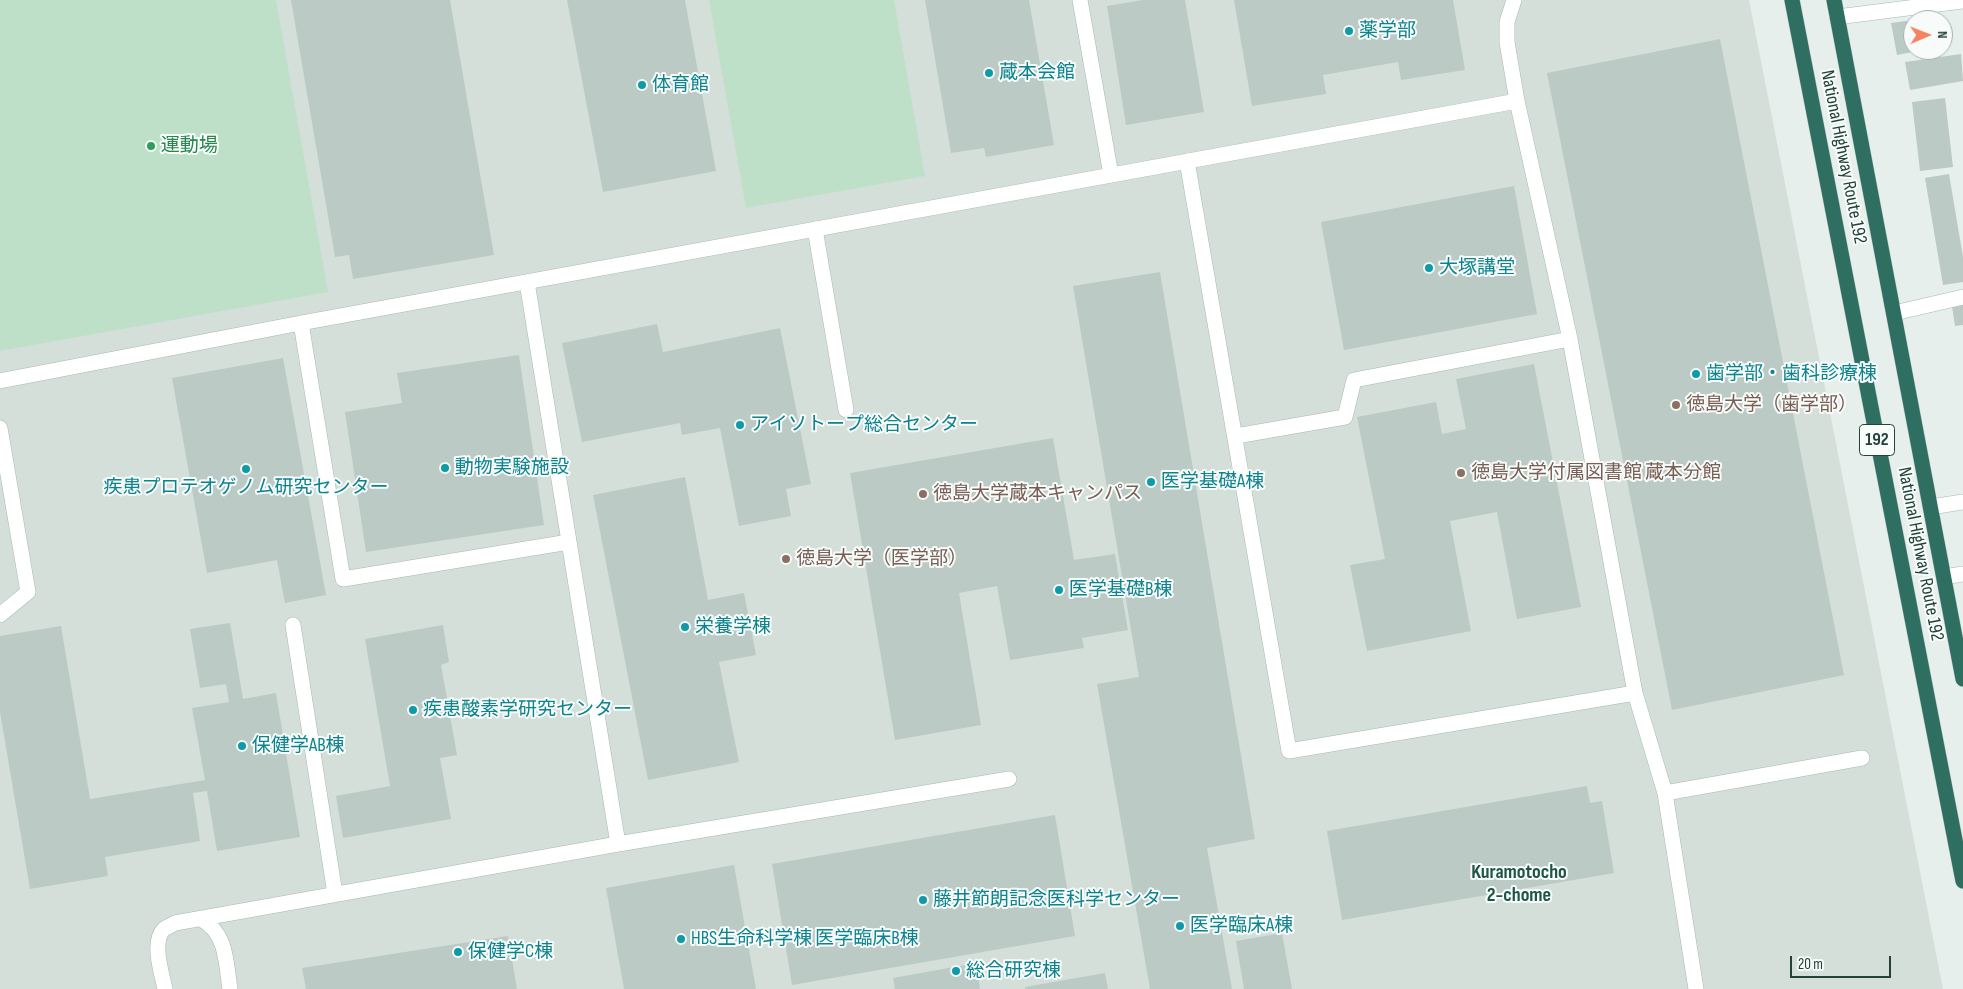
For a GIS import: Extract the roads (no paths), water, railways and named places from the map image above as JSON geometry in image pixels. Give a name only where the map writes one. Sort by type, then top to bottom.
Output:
[{"type":"highway","name":"National Highway Route 192","points":[[1792,0],[1963,881]]},
{"type":"highway","name":"National Highway Route 192","points":[[1834,0],[1963,679]]},
{"type":"street","points":[[1080,0],[1111,175]]},
{"type":"street","points":[[1514,0],[1507,22],[1507,42],[1517,100],[1570,339],[1636,693],[1665,793],[1696,989]]},
{"type":"street","points":[[1837,17],[1963,1]]},
{"type":"street","points":[[0,381],[301,323],[1517,100]]},
{"type":"street","points":[[1187,161],[1289,750],[1636,693]]},
{"type":"street","points":[[815,229],[846,410]]},
{"type":"street","points":[[527,282],[618,844]]},
{"type":"street","points":[[1894,313],[1963,297]]},
{"type":"street","points":[[301,323],[343,579],[569,542]]},
{"type":"street","points":[[1236,436],[1345,417],[1354,380],[1570,339]]},
{"type":"street","points":[[0,428],[28,592],[0,615]]},
{"type":"street","points":[[1931,507],[1963,502]]},
{"type":"street","points":[[1944,577],[1963,574]]},
{"type":"street","points":[[293,625],[335,894]]},
{"type":"street","points":[[1665,793],[1862,758]]},
{"type":"street","points":[[165,989],[159,958],[159,941],[163,930],[175,923],[618,844],[1009,779]]},
{"type":"street","points":[[202,919],[212,924],[224,947],[230,989]]},
{"type":"place","name":"薬学部","points":[[1349,31]]},
{"type":"place","name":"蔵本会館","points":[[989,73]]},
{"type":"place","name":"体育館","points":[[642,85]]},
{"type":"place","name":"運動場","points":[[151,146]]},
{"type":"place","name":"大塚講堂","points":[[1429,268]]},
{"type":"place","name":"歯学部・歯科診療棟","points":[[1696,374]]},
{"type":"place","name":"徳島大学（歯学部）","points":[[1676,405]]},
{"type":"place","name":"アイソトープ総合センター","points":[[740,425]]},
{"type":"place","name":"動物実験施設","points":[[445,468]]},
{"type":"place","name":"疾患プロテオゲノム研究センター","points":[[246,469]]},
{"type":"place","name":"徳島大学付属図書館 蔵本分館","points":[[1461,473]]},
{"type":"place","name":"医学基礎A棟","points":[[1151,482]]},
{"type":"place","name":"徳島大学蔵本キャンパス","points":[[923,494]]},
{"type":"place","name":"徳島大学（医学部）","points":[[786,559]]},
{"type":"place","name":"医学基礎B棟","points":[[1059,590]]},
{"type":"place","name":"栄養学棟","points":[[685,627]]},
{"type":"place","name":"疾患酸素学研究センター","points":[[413,710]]},
{"type":"place","name":"保健学AB棟","points":[[242,746]]},
{"type":"place","name":"藤井節朗記念医科学センター","points":[[923,900]]},
{"type":"place","name":"医学臨床A棟","points":[[1180,926]]},
{"type":"place","name":"HBS生命科学棟 医学臨床B棟","points":[[681,939]]},
{"type":"place","name":"保健学C棟","points":[[458,952]]},
{"type":"place","name":"総合研究棟","points":[[956,971]]},
{"type":"district","name":"Kuramotocho 2-chome","points":[[1519,884]]}]
